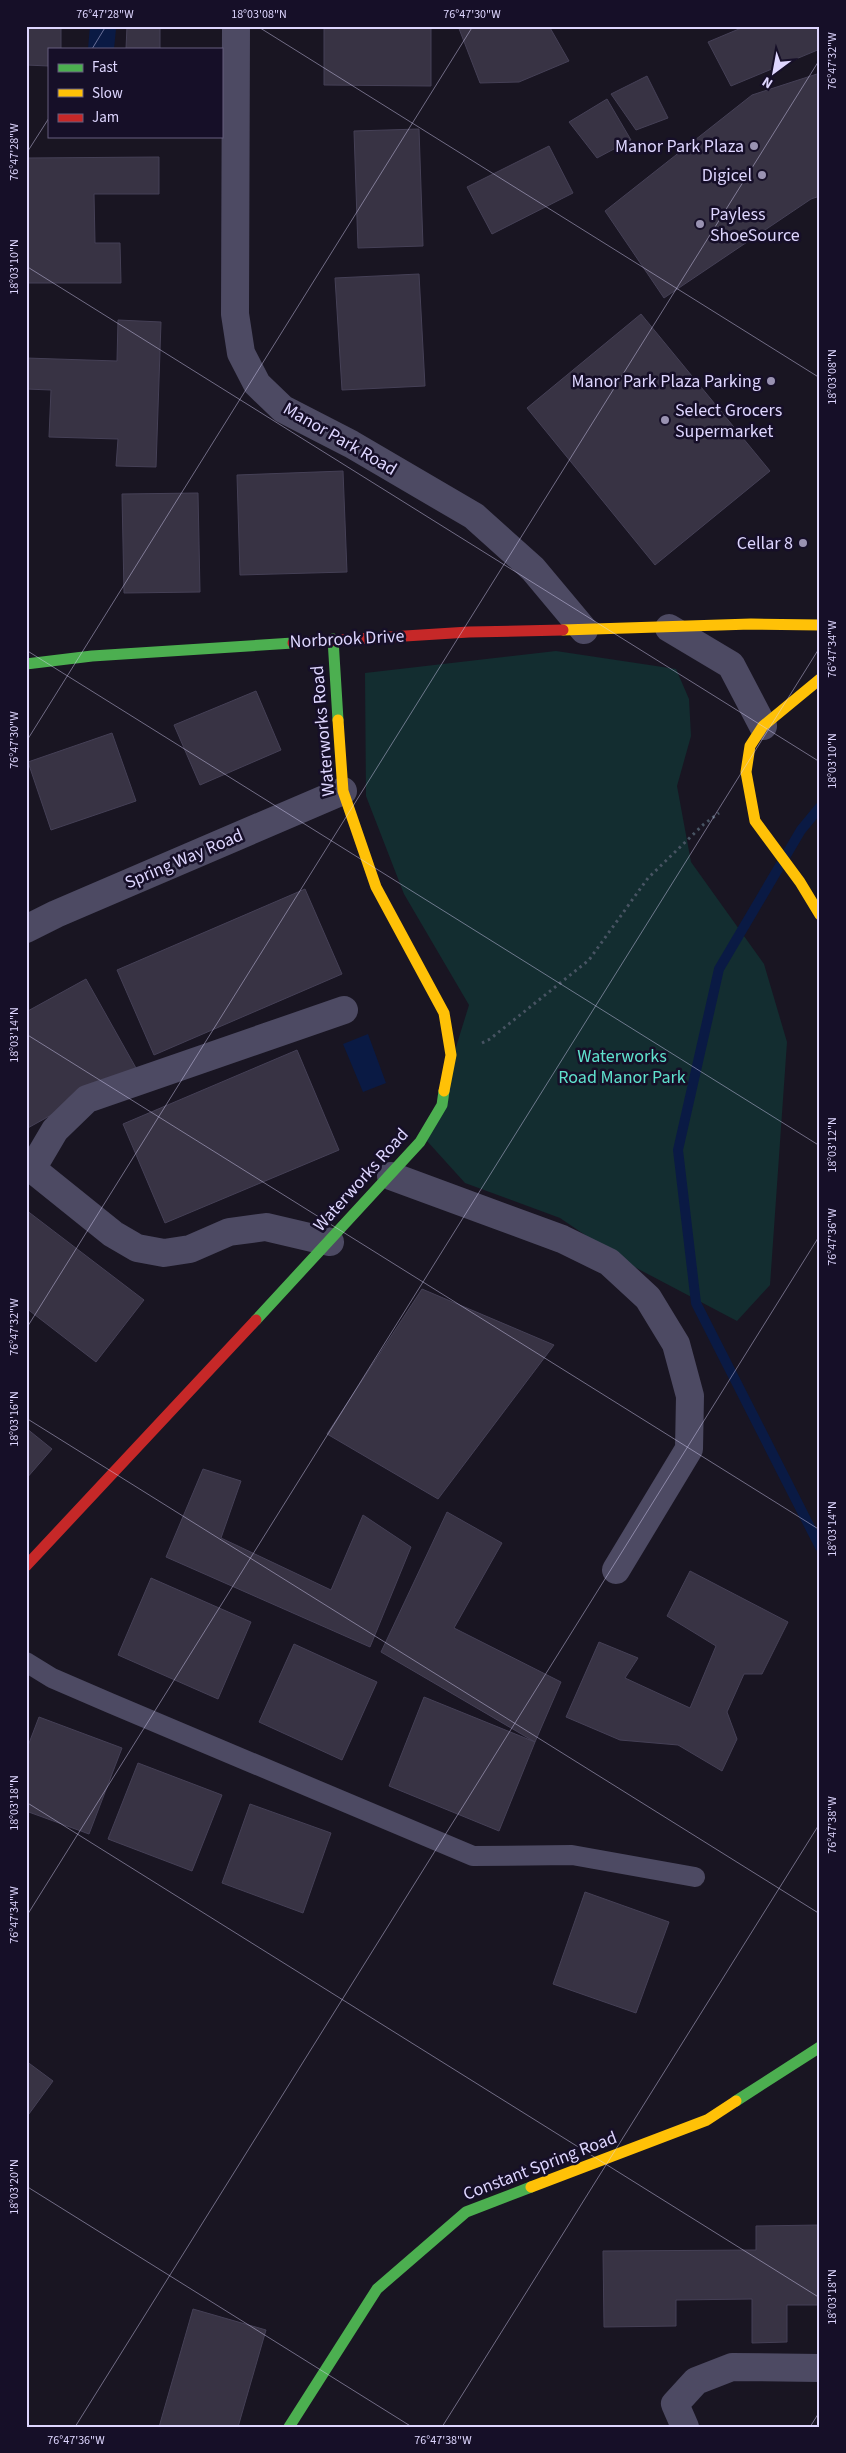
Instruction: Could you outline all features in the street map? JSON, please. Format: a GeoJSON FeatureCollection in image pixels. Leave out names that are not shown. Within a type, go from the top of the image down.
{"type":"FeatureCollection","features":[{"type":"Feature","properties":{"kind":"street","name":"Manor Park Road"},"geometry":{"type":"LineString","coordinates":[[236,26],[235,314],[241,354],[257,384],[283,408],[351,444],[474,516],[533,569],[584,630]]}},
{"type":"Feature","properties":{"kind":"street","name":"Norbrook Drive"},"geometry":{"type":"LineString","coordinates":[[26,664],[92,656],[333,639],[469,632],[669,628],[751,624],[820,625]]}},
{"type":"Feature","properties":{"kind":"street"},"geometry":{"type":"LineString","coordinates":[[669,628],[730,666],[754,705],[763,726]]}},
{"type":"Feature","properties":{"kind":"street","name":"Waterworks Road"},"geometry":{"type":"LineString","coordinates":[[26,1566],[391,1176],[420,1142],[442,1105],[451,1056],[444,1012],[376,887],[343,791],[333,639]]}},
{"type":"Feature","properties":{"kind":"street"},"geometry":{"type":"LineString","coordinates":[[818,910],[770,838],[755,820],[748,792],[746,772],[750,746],[763,726],[820,679]]}},
{"type":"Feature","properties":{"kind":"street","name":"Spring Way Road"},"geometry":{"type":"LineString","coordinates":[[26,929],[56,914],[343,791]]}},
{"type":"Feature","properties":{"kind":"street"},"geometry":{"type":"LineString","coordinates":[[330,1242],[266,1227],[229,1232],[190,1249],[164,1253],[137,1248],[113,1234],[29,1167],[55,1130],[87,1099],[344,1010]]}},
{"type":"Feature","properties":{"kind":"street"},"geometry":{"type":"LineString","coordinates":[[391,1176],[562,1238],[609,1262],[648,1298],[676,1344],[690,1396],[689,1449],[616,1570]]}},
{"type":"Feature","properties":{"kind":"street","name":"Constant Spring Road"},"geometry":{"type":"LineString","coordinates":[[289,2427],[377,2289],[466,2212],[706,2120],[820,2047]]}},
{"type":"Feature","properties":{"kind":"street"},"geometry":{"type":"LineString","coordinates":[[685,2427],[675,2404],[696,2381],[732,2366],[820,2368]]}},
{"type":"Feature","properties":{"kind":"lane"},"geometry":{"type":"LineString","coordinates":[[26,1662],[52,1678],[473,1856],[572,1855],[694,1877]]}},
{"type":"Feature","properties":{"kind":"path"},"geometry":{"type":"LineString","coordinates":[[451,1056],[490,1039],[589,960],[648,878],[704,824],[748,792]]}},
{"type":"Feature","properties":{"kind":"green space","name":"Waterworks Road Manor Park"},"geometry":{"type":"Polygon","coordinates":[[[556,651],[676,669],[689,699],[691,736],[677,786],[691,862],[764,964],[787,1042],[770,1285],[737,1321],[625,1262],[560,1218],[465,1183],[427,1141],[469,1005],[404,894],[366,796],[365,673],[556,651]]]}},
{"type":"Feature","properties":{"kind":"water"},"geometry":{"type":"Polygon","coordinates":[[[90,26],[116,29],[114,48],[88,48],[90,26]]]}},
{"type":"Feature","properties":{"kind":"water"},"geometry":{"type":"Polygon","coordinates":[[[368,1034],[386,1083],[363,1092],[343,1044],[368,1034]]]}},
{"type":"Feature","properties":{"kind":"building"},"geometry":{"type":"Polygon","coordinates":[[[26,26],[61,26],[61,48],[48,48],[48,66],[26,65],[26,26]]]}},
{"type":"Feature","properties":{"kind":"building"},"geometry":{"type":"Polygon","coordinates":[[[127,26],[160,26],[160,48],[126,48],[127,26]]]}},
{"type":"Feature","properties":{"kind":"building"},"geometry":{"type":"Polygon","coordinates":[[[324,26],[431,26],[431,86],[324,85],[324,26]]]}},
{"type":"Feature","properties":{"kind":"building"},"geometry":{"type":"Polygon","coordinates":[[[458,26],[549,26],[569,61],[519,82],[480,83],[458,26]]]}},
{"type":"Feature","properties":{"kind":"building"},"geometry":{"type":"Polygon","coordinates":[[[746,26],[820,26],[820,49],[731,86],[708,42],[746,26]]]}},
{"type":"Feature","properties":{"kind":"building","name":"Manor Park Plaza"},"geometry":{"type":"Polygon","coordinates":[[[820,73],[820,196],[811,199],[664,298],[605,211],[752,95],[820,73]]]}},
{"type":"Feature","properties":{"kind":"building"},"geometry":{"type":"Polygon","coordinates":[[[647,76],[668,118],[636,130],[611,94],[647,76]]]}},
{"type":"Feature","properties":{"kind":"building"},"geometry":{"type":"Polygon","coordinates":[[[607,99],[631,140],[597,158],[569,122],[607,99]]]}},
{"type":"Feature","properties":{"kind":"building"},"geometry":{"type":"Polygon","coordinates":[[[419,129],[423,246],[358,248],[354,131],[419,129]]]}},
{"type":"Feature","properties":{"kind":"building"},"geometry":{"type":"Polygon","coordinates":[[[549,146],[573,193],[492,234],[467,187],[549,146]]]}},
{"type":"Feature","properties":{"kind":"building"},"geometry":{"type":"Polygon","coordinates":[[[159,157],[159,194],[94,194],[95,243],[120,243],[121,283],[28,283],[27,158],[159,157]]]}},
{"type":"Feature","properties":{"kind":"building"},"geometry":{"type":"Polygon","coordinates":[[[419,274],[425,386],[342,390],[335,278],[419,274]]]}},
{"type":"Feature","properties":{"kind":"building"},"geometry":{"type":"Polygon","coordinates":[[[641,314],[770,471],[655,565],[527,408],[641,314]]]}},
{"type":"Feature","properties":{"kind":"building"},"geometry":{"type":"Polygon","coordinates":[[[118,320],[161,322],[156,467],[116,466],[118,439],[49,437],[51,390],[26,389],[26,358],[117,361],[118,320]]]}},
{"type":"Feature","properties":{"kind":"building"},"geometry":{"type":"Polygon","coordinates":[[[343,471],[347,572],[240,575],[237,475],[343,471]]]}},
{"type":"Feature","properties":{"kind":"building"},"geometry":{"type":"Polygon","coordinates":[[[198,493],[200,592],[124,593],[122,494],[198,493]]]}},
{"type":"Feature","properties":{"kind":"building"},"geometry":{"type":"Polygon","coordinates":[[[256,691],[281,750],[200,785],[174,725],[256,691]]]}},
{"type":"Feature","properties":{"kind":"building"},"geometry":{"type":"Polygon","coordinates":[[[112,733],[136,801],[51,830],[28,762],[112,733]]]}},
{"type":"Feature","properties":{"kind":"building"},"geometry":{"type":"Polygon","coordinates":[[[305,889],[342,974],[154,1055],[117,970],[305,889]]]}},
{"type":"Feature","properties":{"kind":"building"},"geometry":{"type":"Polygon","coordinates":[[[86,979],[136,1068],[26,1129],[26,1012],[86,979]]]}},
{"type":"Feature","properties":{"kind":"building"},"geometry":{"type":"Polygon","coordinates":[[[297,1050],[339,1150],[165,1223],[123,1124],[297,1050]]]}},
{"type":"Feature","properties":{"kind":"building"},"geometry":{"type":"Polygon","coordinates":[[[26,1210],[144,1300],[96,1362],[26,1308],[26,1210]]]}},
{"type":"Feature","properties":{"kind":"building"},"geometry":{"type":"Polygon","coordinates":[[[422,1289],[554,1345],[438,1499],[327,1434],[422,1289]]]}},
{"type":"Feature","properties":{"kind":"building"},"geometry":{"type":"Polygon","coordinates":[[[26,1428],[52,1449],[26,1479],[26,1428]]]}},
{"type":"Feature","properties":{"kind":"building"},"geometry":{"type":"Polygon","coordinates":[[[203,1469],[241,1481],[221,1538],[331,1590],[363,1515],[411,1547],[370,1647],[166,1557],[203,1469]]]}},
{"type":"Feature","properties":{"kind":"building"},"geometry":{"type":"Polygon","coordinates":[[[447,1512],[502,1543],[454,1628],[561,1682],[535,1742],[381,1652],[447,1512]]]}},
{"type":"Feature","properties":{"kind":"building"},"geometry":{"type":"Polygon","coordinates":[[[690,1571],[788,1622],[762,1674],[744,1674],[727,1712],[737,1739],[722,1771],[678,1745],[620,1740],[566,1717],[599,1642],[638,1658],[625,1678],[690,1708],[716,1646],[667,1616],[690,1571]]]}},
{"type":"Feature","properties":{"kind":"building"},"geometry":{"type":"Polygon","coordinates":[[[151,1578],[251,1622],[218,1699],[118,1655],[151,1578]]]}},
{"type":"Feature","properties":{"kind":"building"},"geometry":{"type":"Polygon","coordinates":[[[294,1644],[377,1682],[342,1760],[259,1722],[294,1644]]]}},
{"type":"Feature","properties":{"kind":"building"},"geometry":{"type":"Polygon","coordinates":[[[424,1697],[535,1742],[499,1831],[389,1786],[424,1697]]]}},
{"type":"Feature","properties":{"kind":"building"},"geometry":{"type":"Polygon","coordinates":[[[39,1717],[122,1748],[89,1834],[26,1811],[26,1751],[39,1717]]]}},
{"type":"Feature","properties":{"kind":"building"},"geometry":{"type":"Polygon","coordinates":[[[138,1763],[222,1795],[192,1871],[108,1839],[138,1763]]]}},
{"type":"Feature","properties":{"kind":"building"},"geometry":{"type":"Polygon","coordinates":[[[250,1804],[331,1833],[303,1913],[222,1883],[250,1804]]]}},
{"type":"Feature","properties":{"kind":"building"},"geometry":{"type":"Polygon","coordinates":[[[585,1892],[669,1922],[636,2013],[553,1984],[585,1892]]]}},
{"type":"Feature","properties":{"kind":"building"},"geometry":{"type":"Polygon","coordinates":[[[26,2061],[53,2081],[26,2118],[26,2061]]]}},
{"type":"Feature","properties":{"kind":"building"},"geometry":{"type":"Polygon","coordinates":[[[820,2225],[820,2305],[787,2305],[787,2342],[752,2343],[752,2299],[676,2300],[676,2326],[604,2327],[603,2251],[756,2250],[756,2226],[820,2225]]]}},
{"type":"Feature","properties":{"kind":"building"},"geometry":{"type":"Polygon","coordinates":[[[193,2309],[266,2330],[238,2427],[159,2427],[193,2309]]]}},
{"type":"Feature","properties":{"kind":"waterway"},"geometry":{"type":"LineString","coordinates":[[820,807],[801,830],[719,969],[678,1150],[696,1303],[820,1547]]}},
{"type":"Feature","properties":{"kind":"traffic: fast"},"geometry":{"type":"LineString","coordinates":[[333,639],[338,720]]}},
{"type":"Feature","properties":{"kind":"traffic: fast"},"geometry":{"type":"LineString","coordinates":[[26,664],[92,656],[293,643]]}},
{"type":"Feature","properties":{"kind":"traffic: fast"},"geometry":{"type":"LineString","coordinates":[[256,1320],[420,1142],[442,1105],[444,1091]]}},
{"type":"Feature","properties":{"kind":"traffic: fast"},"geometry":{"type":"LineString","coordinates":[[736,2101],[820,2047]]}},
{"type":"Feature","properties":{"kind":"traffic: fast"},"geometry":{"type":"LineString","coordinates":[[289,2427],[377,2289],[466,2212],[531,2187]]}},
{"type":"Feature","properties":{"kind":"traffic: slow"},"geometry":{"type":"LineString","coordinates":[[563,630],[751,624],[820,625]]}},
{"type":"Feature","properties":{"kind":"traffic: slow"},"geometry":{"type":"LineString","coordinates":[[820,679],[763,726],[750,746],[746,772],[755,821],[800,882],[820,915]]}},
{"type":"Feature","properties":{"kind":"traffic: slow"},"geometry":{"type":"LineString","coordinates":[[338,720],[343,791],[376,887],[444,1013],[451,1055],[444,1091]]}},
{"type":"Feature","properties":{"kind":"traffic: slow"},"geometry":{"type":"LineString","coordinates":[[531,2187],[707,2120],[736,2101]]}},
{"type":"Feature","properties":{"kind":"traffic: jam"},"geometry":{"type":"LineString","coordinates":[[293,643],[469,632],[563,630]]}},
{"type":"Feature","properties":{"kind":"traffic: jam"},"geometry":{"type":"LineString","coordinates":[[26,1566],[256,1320]]}},
{"type":"Feature","properties":{"kind":"place","name":"Manor Park Plaza"},"geometry":{"type":"Point","coordinates":[754,146]}},
{"type":"Feature","properties":{"kind":"place","name":"Digicel"},"geometry":{"type":"Point","coordinates":[762,175]}},
{"type":"Feature","properties":{"kind":"place","name":"Payless ShoeSource"},"geometry":{"type":"Point","coordinates":[700,224]}},
{"type":"Feature","properties":{"kind":"place","name":"Manor Park Plaza Parking"},"geometry":{"type":"Point","coordinates":[771,381]}},
{"type":"Feature","properties":{"kind":"place","name":"Select Grocers Supermarket"},"geometry":{"type":"Point","coordinates":[665,420]}},
{"type":"Feature","properties":{"kind":"place","name":"Cellar 8"},"geometry":{"type":"Point","coordinates":[803,543]}}]}
